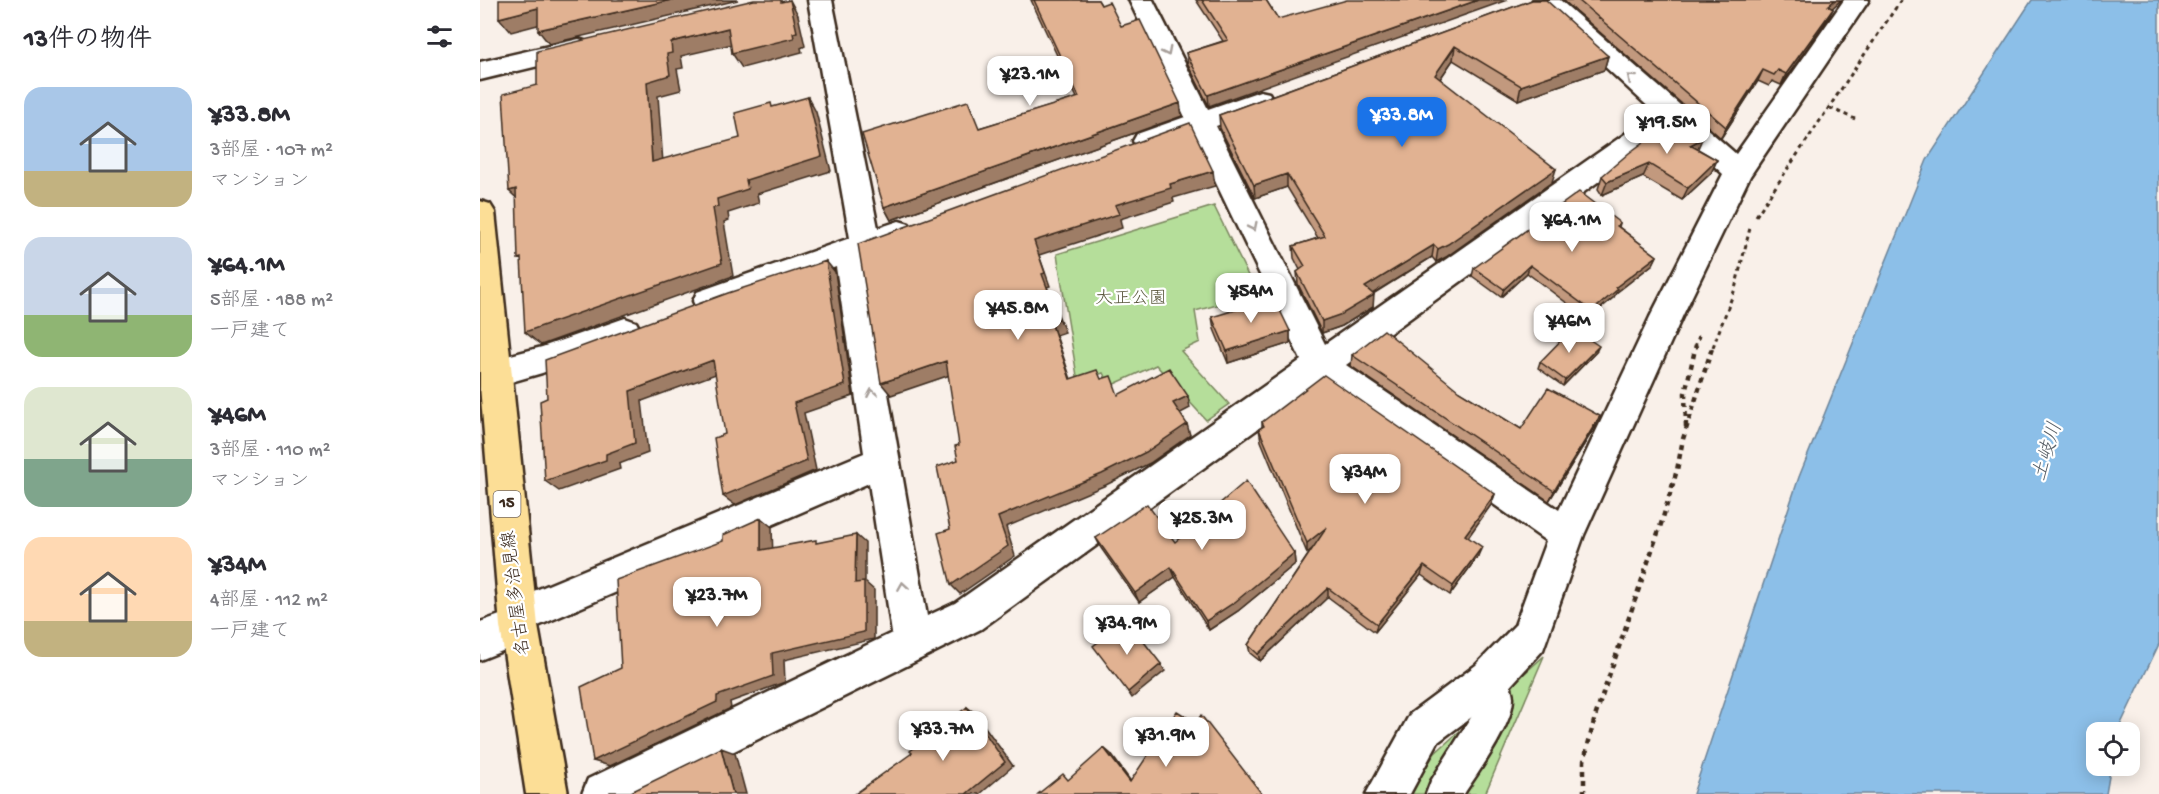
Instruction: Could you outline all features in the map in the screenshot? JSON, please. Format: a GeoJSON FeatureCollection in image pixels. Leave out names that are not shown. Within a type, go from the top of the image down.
{"type":"FeatureCollection","features":[{"type":"Feature","properties":{"kind":"main road","name":"名古屋多治見線"},"geometry":{"type":"LineString","coordinates":[[480,212],[488,375],[518,621],[548,794]]}},
{"type":"Feature","properties":{"kind":"street"},"geometry":{"type":"LineString","coordinates":[[820,0],[857,247],[884,461],[913,644]]}},
{"type":"Feature","properties":{"kind":"street"},"geometry":{"type":"LineString","coordinates":[[1141,0],[1319,364],[1566,535]]}},
{"type":"Feature","properties":{"kind":"street"},"geometry":{"type":"LineString","coordinates":[[1545,0],[1671,115],[1738,172]]}},
{"type":"Feature","properties":{"kind":"street"},"geometry":{"type":"LineString","coordinates":[[1387,794],[1424,728],[1490,680],[1530,637],[1566,535],[1666,317],[1738,172],[1857,0]]}},
{"type":"Feature","properties":{"kind":"street"},"geometry":{"type":"LineString","coordinates":[[480,71],[601,43]]}},
{"type":"Feature","properties":{"kind":"street"},"geometry":{"type":"LineString","coordinates":[[1123,150],[1280,93]]}},
{"type":"Feature","properties":{"kind":"street"},"geometry":{"type":"LineString","coordinates":[[603,794],[968,616],[1671,115]]}},
{"type":"Feature","properties":{"kind":"street"},"geometry":{"type":"LineString","coordinates":[[684,309],[922,223]]}},
{"type":"Feature","properties":{"kind":"street"},"geometry":{"type":"LineString","coordinates":[[488,375],[543,360],[652,321]]}},
{"type":"Feature","properties":{"kind":"street"},"geometry":{"type":"LineString","coordinates":[[480,640],[518,621],[884,461]]}},
{"type":"Feature","properties":{"kind":"street"},"geometry":{"type":"LineString","coordinates":[[1444,794],[1486,729],[1497,699],[1490,680]]}},
{"type":"Feature","properties":{"kind":"path"},"geometry":{"type":"LineString","coordinates":[[1584,794],[1584,761],[1595,717],[1662,521],[1677,470],[1683,439],[1716,337],[1735,289],[1750,225],[1901,0]]}},
{"type":"Feature","properties":{"kind":"path"},"geometry":{"type":"LineString","coordinates":[[1826,101],[1855,118]]}},
{"type":"Feature","properties":{"kind":"green space","name":"大正公園"},"geometry":{"type":"Polygon","coordinates":[[[1214,206],[1257,294],[1195,311],[1200,342],[1181,351],[1229,404],[1206,420],[1156,365],[1110,386],[1103,373],[1078,382],[1057,254],[1214,206]]]}},
{"type":"Feature","properties":{"kind":"green space"},"geometry":{"type":"Polygon","coordinates":[[[1544,656],[1485,794],[1409,794],[1435,753],[1544,656]]]}},
{"type":"Feature","properties":{"kind":"water","name":"土岐川"},"geometry":{"type":"Polygon","coordinates":[[[2032,0],[2159,0],[2159,644],[2122,722],[2086,722],[2086,776],[2109,776],[2106,794],[1693,794],[1799,477],[1927,160],[2032,0]]]}},
{"type":"Feature","properties":{"kind":"building"},"geometry":{"type":"Polygon","coordinates":[[[499,0],[671,0],[538,30],[538,8],[499,18],[499,0]]]}},
{"type":"Feature","properties":{"kind":"building"},"geometry":{"type":"Polygon","coordinates":[[[754,0],[781,0],[781,2],[790,0],[797,32],[793,33],[794,38],[732,53],[728,28],[671,42],[672,53],[667,54],[670,75],[647,82],[652,162],[740,138],[735,113],[771,103],[772,107],[808,97],[822,156],[746,180],[748,189],[717,199],[718,207],[713,208],[722,263],[525,332],[521,258],[518,259],[516,189],[509,191],[503,94],[537,85],[537,51],[754,0]]]}},
{"type":"Feature","properties":{"kind":"building"},"geometry":{"type":"Polygon","coordinates":[[[1034,0],[1098,0],[1101,5],[1109,2],[1121,26],[1140,20],[1180,103],[884,207],[862,134],[968,101],[979,128],[1079,97],[1034,0]]]}},
{"type":"Feature","properties":{"kind":"building"},"geometry":{"type":"Polygon","coordinates":[[[1202,0],[1266,0],[1278,19],[1347,0],[1478,0],[1208,95],[1186,53],[1228,40],[1202,0]]]}},
{"type":"Feature","properties":{"kind":"building"},"geometry":{"type":"Polygon","coordinates":[[[1532,0],[1546,0],[1608,56],[1521,86],[1455,46],[1435,75],[1556,169],[1448,244],[1438,249],[1434,245],[1365,287],[1374,295],[1342,314],[1322,321],[1297,272],[1305,266],[1293,246],[1325,236],[1287,174],[1254,185],[1219,115],[1532,0]]]}},
{"type":"Feature","properties":{"kind":"building"},"geometry":{"type":"Polygon","coordinates":[[[1578,0],[1835,0],[1828,6],[1833,9],[1786,74],[1778,70],[1774,75],[1763,70],[1726,127],[1578,0]]]}},
{"type":"Feature","properties":{"kind":"building"},"geometry":{"type":"Polygon","coordinates":[[[1678,117],[1702,139],[1690,145],[1717,160],[1688,188],[1649,164],[1607,182],[1602,176],[1678,117]]]}},
{"type":"Feature","properties":{"kind":"building"},"geometry":{"type":"Polygon","coordinates":[[[1190,123],[1213,171],[1170,184],[1171,188],[1115,205],[1119,214],[1034,241],[1045,273],[1042,274],[1059,319],[1051,322],[1070,379],[1097,370],[1101,379],[1111,376],[1118,395],[1169,368],[1188,396],[1173,403],[1187,424],[1146,452],[1102,474],[998,517],[1008,546],[951,585],[938,533],[950,529],[937,467],[958,460],[955,446],[959,445],[946,361],[881,383],[858,244],[1190,123]]]}},
{"type":"Feature","properties":{"kind":"building"},"geometry":{"type":"Polygon","coordinates":[[[1579,192],[1620,223],[1617,226],[1657,256],[1616,287],[1618,289],[1592,311],[1530,265],[1504,289],[1474,268],[1579,192]]]}},
{"type":"Feature","properties":{"kind":"building"},"geometry":{"type":"Polygon","coordinates":[[[826,261],[845,385],[794,403],[807,461],[723,496],[714,438],[725,434],[713,360],[630,391],[635,443],[606,454],[606,460],[545,481],[540,401],[547,398],[545,360],[728,293],[826,261]]]}},
{"type":"Feature","properties":{"kind":"building"},"geometry":{"type":"Polygon","coordinates":[[[1274,298],[1290,331],[1227,351],[1212,317],[1274,298]]]}},
{"type":"Feature","properties":{"kind":"building"},"geometry":{"type":"Polygon","coordinates":[[[1573,328],[1599,346],[1565,380],[1540,362],[1573,328]]]}},
{"type":"Feature","properties":{"kind":"building"},"geometry":{"type":"Polygon","coordinates":[[[1384,330],[1459,391],[1521,429],[1548,388],[1600,416],[1554,491],[1352,355],[1384,330]]]}},
{"type":"Feature","properties":{"kind":"building"},"geometry":{"type":"Polygon","coordinates":[[[1324,375],[1495,494],[1465,535],[1482,547],[1453,586],[1424,566],[1377,624],[1328,588],[1258,654],[1248,645],[1327,527],[1307,543],[1259,429],[1264,426],[1262,422],[1324,375]]]}},
{"type":"Feature","properties":{"kind":"building"},"geometry":{"type":"Polygon","coordinates":[[[1246,481],[1294,553],[1235,602],[1206,621],[1171,567],[1135,593],[1096,538],[1147,504],[1175,542],[1246,481]]]}},
{"type":"Feature","properties":{"kind":"building"},"geometry":{"type":"Polygon","coordinates":[[[761,518],[761,550],[856,535],[855,583],[864,582],[864,632],[772,653],[773,676],[717,696],[717,702],[593,761],[581,687],[621,668],[616,580],[723,541],[723,535],[761,518]]]}},
{"type":"Feature","properties":{"kind":"building"},"geometry":{"type":"Polygon","coordinates":[[[1127,620],[1161,664],[1128,692],[1093,646],[1127,620]]]}},
{"type":"Feature","properties":{"kind":"building"},"geometry":{"type":"Polygon","coordinates":[[[967,707],[1005,762],[966,794],[855,794],[912,753],[910,751],[967,707]]]}},
{"type":"Feature","properties":{"kind":"building"},"geometry":{"type":"Polygon","coordinates":[[[1177,711],[1196,723],[1201,715],[1262,794],[1038,794],[1063,774],[1068,780],[1104,748],[1130,782],[1177,711]]]}},
{"type":"Feature","properties":{"kind":"building"},"geometry":{"type":"Polygon","coordinates":[[[721,748],[733,794],[610,794],[610,792],[631,792],[721,748]]]}}]}
